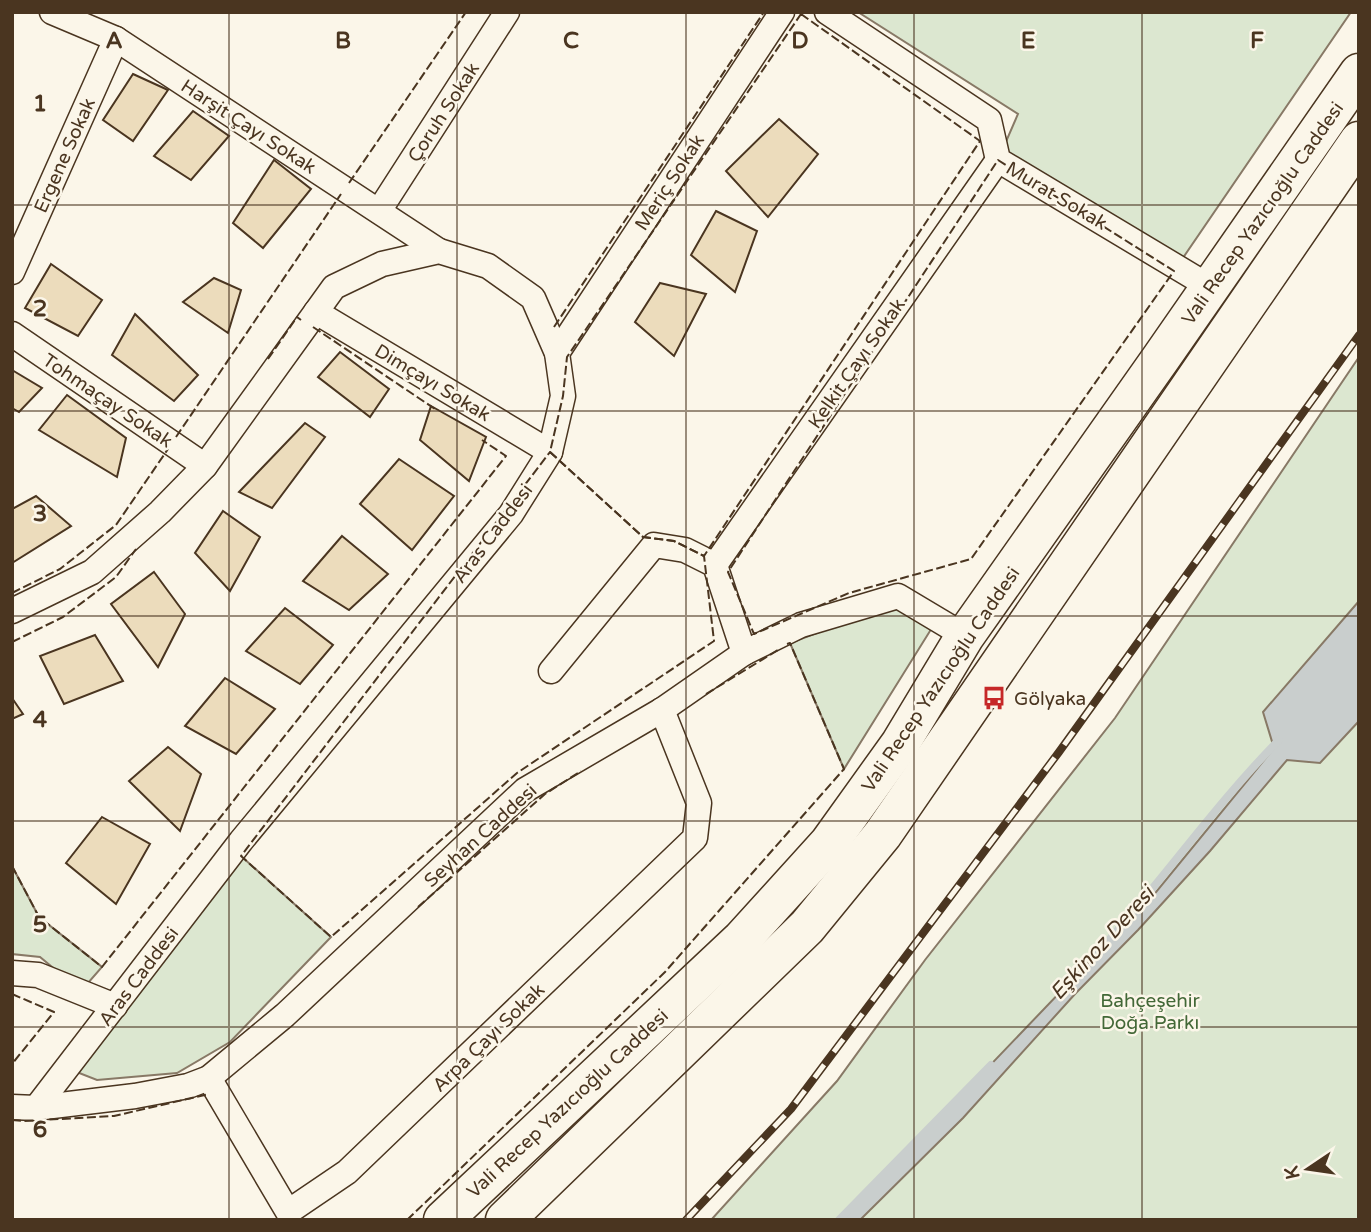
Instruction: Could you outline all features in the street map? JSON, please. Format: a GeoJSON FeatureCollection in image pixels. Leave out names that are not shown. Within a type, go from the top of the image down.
{"type":"FeatureCollection","features":[{"type":"Feature","properties":{"kind":"main road","name":"Vali Recep Yazıcıoğlu Caddesi"},"geometry":{"type":"LineString","coordinates":[[443,1220],[742,939],[829,843],[900,744],[965,636],[1359,73]]}},
{"type":"Feature","properties":{"kind":"main road","name":"Vali Recep Yazıcıoğlu Caddesi"},"geometry":{"type":"LineString","coordinates":[[505,1220],[807,928],[883,834],[1359,141]]}},
{"type":"Feature","properties":{"kind":"street","name":"Harşit Çayı Sokak"},"geometry":{"type":"LineString","coordinates":[[52,12],[95,20],[116,39],[439,251]]}},
{"type":"Feature","properties":{"kind":"street","name":"Çoruh Sokak"},"geometry":{"type":"LineString","coordinates":[[379,211],[507,12]]}},
{"type":"Feature","properties":{"kind":"street","name":"Meriç Sokak"},"geometry":{"type":"LineString","coordinates":[[557,352],[782,12]]}},
{"type":"Feature","properties":{"kind":"street","name":"Murat Sokak"},"geometry":{"type":"LineString","coordinates":[[827,12],[989,120],[998,160],[1210,287]]}},
{"type":"Feature","properties":{"kind":"street","name":"Ergene Sokak"},"geometry":{"type":"LineString","coordinates":[[12,272],[116,39]]}},
{"type":"Feature","properties":{"kind":"street","name":"Kelkit Çayı Sokak"},"geometry":{"type":"LineString","coordinates":[[715,565],[998,160]]}},
{"type":"Feature","properties":{"kind":"street","name":"Aras Caddesi"},"geometry":{"type":"LineString","coordinates":[[12,611],[92,572],[160,512],[205,466],[334,287],[382,264],[439,251],[488,266],[533,298],[557,352],[563,397],[550,453],[511,514],[240,841],[115,1006],[24,1107]]}},
{"type":"Feature","properties":{"kind":"street","name":"Dimçayı Sokak"},"geometry":{"type":"LineString","coordinates":[[316,312],[550,453]]}},
{"type":"Feature","properties":{"kind":"street","name":"Tohmaçay Sokak"},"geometry":{"type":"LineString","coordinates":[[12,334],[205,466]]}},
{"type":"Feature","properties":{"kind":"street"},"geometry":{"type":"LineString","coordinates":[[551,671],[654,545],[685,550],[715,565],[744,653]]}},
{"type":"Feature","properties":{"kind":"street","name":"Seyhan Caddesi"},"geometry":{"type":"LineString","coordinates":[[24,1107],[135,1096],[188,1086],[209,1078],[285,1015],[525,790],[662,710],[744,653],[801,625],[898,596],[965,636]]}},
{"type":"Feature","properties":{"kind":"street","name":"Arpa Çayı Sokak"},"geometry":{"type":"LineString","coordinates":[[209,1078],[288,1212],[347,1172],[695,838],[699,803],[662,710]]}},
{"type":"Feature","properties":{"kind":"street"},"geometry":{"type":"LineString","coordinates":[[12,972],[38,975],[115,1006]]}},
{"type":"Feature","properties":{"kind":"green space"},"geometry":{"type":"Polygon","coordinates":[[[858,12],[1351,12],[1174,271],[998,160],[1018,114],[858,12]]]}},
{"type":"Feature","properties":{"kind":"green space","name":"Bahçeşehir Doğa Parkı"},"geometry":{"type":"Polygon","coordinates":[[[1359,357],[1359,1220],[711,1220],[837,1081],[925,960],[1115,718],[1359,357]]]}},
{"type":"Feature","properties":{"kind":"green space"},"geometry":{"type":"Polygon","coordinates":[[[897,603],[935,623],[844,769],[790,643],[897,603]]]}},
{"type":"Feature","properties":{"kind":"green space"},"geometry":{"type":"Polygon","coordinates":[[[241,856],[331,937],[230,1042],[177,1073],[97,1080],[69,1069],[241,856]]]}},
{"type":"Feature","properties":{"kind":"green space"},"geometry":{"type":"Polygon","coordinates":[[[12,866],[39,917],[102,967],[81,991],[40,957],[12,954],[12,866]]]}},
{"type":"Feature","properties":{"kind":"shaded area"},"geometry":{"type":"Polygon","coordinates":[[[1359,601],[1359,721],[1320,763],[1287,760],[1210,851],[963,1118],[860,1220],[842,1220],[1156,892],[1274,748],[1263,712],[1359,601]]]}},
{"type":"Feature","properties":{"kind":"building"},"geometry":{"type":"Polygon","coordinates":[[[133,74],[168,90],[133,141],[103,120],[133,74]]]}},
{"type":"Feature","properties":{"kind":"building"},"geometry":{"type":"Polygon","coordinates":[[[193,111],[229,136],[191,180],[154,156],[193,111]]]}},
{"type":"Feature","properties":{"kind":"building"},"geometry":{"type":"Polygon","coordinates":[[[779,119],[818,154],[768,217],[726,171],[779,119]]]}},
{"type":"Feature","properties":{"kind":"building"},"geometry":{"type":"Polygon","coordinates":[[[274,160],[311,189],[263,248],[233,223],[274,160]]]}},
{"type":"Feature","properties":{"kind":"building"},"geometry":{"type":"Polygon","coordinates":[[[716,211],[757,231],[735,292],[691,255],[716,211]]]}},
{"type":"Feature","properties":{"kind":"building"},"geometry":{"type":"Polygon","coordinates":[[[51,264],[102,300],[78,336],[25,308],[51,264]]]}},
{"type":"Feature","properties":{"kind":"building"},"geometry":{"type":"Polygon","coordinates":[[[214,278],[241,290],[228,333],[183,302],[214,278]]]}},
{"type":"Feature","properties":{"kind":"building"},"geometry":{"type":"Polygon","coordinates":[[[660,283],[706,294],[674,356],[635,322],[660,283]]]}},
{"type":"Feature","properties":{"kind":"building"},"geometry":{"type":"Polygon","coordinates":[[[135,314],[198,375],[174,401],[112,355],[135,314]]]}},
{"type":"Feature","properties":{"kind":"building"},"geometry":{"type":"Polygon","coordinates":[[[340,352],[389,389],[370,417],[318,377],[340,352]]]}},
{"type":"Feature","properties":{"kind":"building"},"geometry":{"type":"Polygon","coordinates":[[[12,370],[42,388],[19,412],[12,408],[12,370]]]}},
{"type":"Feature","properties":{"kind":"building"},"geometry":{"type":"Polygon","coordinates":[[[67,395],[126,438],[117,477],[39,430],[67,395]]]}},
{"type":"Feature","properties":{"kind":"building"},"geometry":{"type":"Polygon","coordinates":[[[431,406],[486,437],[469,481],[420,440],[431,406]]]}},
{"type":"Feature","properties":{"kind":"building"},"geometry":{"type":"Polygon","coordinates":[[[305,423],[325,437],[272,508],[239,492],[305,423]]]}},
{"type":"Feature","properties":{"kind":"building"},"geometry":{"type":"Polygon","coordinates":[[[399,459],[454,496],[412,550],[360,504],[399,459]]]}},
{"type":"Feature","properties":{"kind":"building"},"geometry":{"type":"Polygon","coordinates":[[[36,496],[71,526],[12,563],[12,509],[36,496]]]}},
{"type":"Feature","properties":{"kind":"building"},"geometry":{"type":"Polygon","coordinates":[[[223,511],[260,537],[230,591],[195,553],[223,511]]]}},
{"type":"Feature","properties":{"kind":"building"},"geometry":{"type":"Polygon","coordinates":[[[342,536],[388,574],[349,610],[303,581],[342,536]]]}},
{"type":"Feature","properties":{"kind":"building"},"geometry":{"type":"Polygon","coordinates":[[[154,572],[185,614],[158,667],[111,604],[154,572]]]}},
{"type":"Feature","properties":{"kind":"building"},"geometry":{"type":"Polygon","coordinates":[[[285,608],[333,645],[300,684],[246,651],[285,608]]]}},
{"type":"Feature","properties":{"kind":"building"},"geometry":{"type":"Polygon","coordinates":[[[95,635],[123,681],[64,704],[40,656],[95,635]]]}},
{"type":"Feature","properties":{"kind":"building"},"geometry":{"type":"Polygon","coordinates":[[[225,678],[275,709],[236,754],[185,726],[225,678]]]}},
{"type":"Feature","properties":{"kind":"building"},"geometry":{"type":"Polygon","coordinates":[[[12,698],[23,714],[12,719],[12,698]]]}},
{"type":"Feature","properties":{"kind":"building"},"geometry":{"type":"Polygon","coordinates":[[[168,747],[201,774],[180,831],[129,781],[168,747]]]}},
{"type":"Feature","properties":{"kind":"building"},"geometry":{"type":"Polygon","coordinates":[[[102,817],[150,844],[116,904],[66,863],[102,817]]]}},
{"type":"Feature","properties":{"kind":"waterway","name":"Eşkinoz Deresi"},"geometry":{"type":"LineString","coordinates":[[1092,959],[1254,766],[1279,740]]}},
{"type":"Feature","properties":{"kind":"waterway","name":"Eşkinoz Deresi"},"geometry":{"type":"LineString","coordinates":[[839,1220],[991,1065]]}},
{"type":"Feature","properties":{"kind":"railway"},"geometry":{"type":"LineString","coordinates":[[686,1220],[791,1109],[1059,752],[1359,335]]}},
{"type":"Feature","properties":{"kind":"fence"},"geometry":{"type":"LineString","coordinates":[[349,183],[466,12]]}},
{"type":"Feature","properties":{"kind":"fence"},"geometry":{"type":"LineString","coordinates":[[554,327],[764,12]]}},
{"type":"Feature","properties":{"kind":"fence"},"geometry":{"type":"LineString","coordinates":[[801,14],[980,141],[704,556],[674,541],[643,537],[550,452],[563,396],[567,357],[801,14]]}},
{"type":"Feature","properties":{"kind":"fence"},"geometry":{"type":"LineString","coordinates":[[998,160],[1174,271],[971,559],[849,593],[754,634],[728,572],[998,160]]}},
{"type":"Feature","properties":{"kind":"fence"},"geometry":{"type":"LineString","coordinates":[[176,437],[341,194]]}},
{"type":"Feature","properties":{"kind":"fence"},"geometry":{"type":"LineString","coordinates":[[268,359],[297,317],[301,320]]}},
{"type":"Feature","properties":{"kind":"fence"},"geometry":{"type":"LineString","coordinates":[[313,327],[435,409]]}},
{"type":"Feature","properties":{"kind":"fence"},"geometry":{"type":"LineString","coordinates":[[12,866],[39,917],[102,967],[506,456],[482,440]]}},
{"type":"Feature","properties":{"kind":"fence"},"geometry":{"type":"LineString","coordinates":[[12,593],[60,569],[116,525],[168,449]]}},
{"type":"Feature","properties":{"kind":"fence"},"geometry":{"type":"LineString","coordinates":[[550,452],[643,537],[674,541],[704,556],[714,641],[517,773],[331,937],[241,856],[550,452]]}},
{"type":"Feature","properties":{"kind":"fence"},"geometry":{"type":"LineString","coordinates":[[12,642],[63,617],[116,577],[136,549]]}},
{"type":"Feature","properties":{"kind":"fence"},"geometry":{"type":"LineString","coordinates":[[407,1220],[665,972],[844,769],[790,643],[787,644]]}},
{"type":"Feature","properties":{"kind":"fence"},"geometry":{"type":"LineString","coordinates":[[706,694],[778,650]]}},
{"type":"Feature","properties":{"kind":"fence"},"geometry":{"type":"LineString","coordinates":[[418,907],[545,794],[581,771]]}},
{"type":"Feature","properties":{"kind":"fence"},"geometry":{"type":"LineString","coordinates":[[12,994],[54,1012],[12,1064]]}},
{"type":"Feature","properties":{"kind":"fence"},"geometry":{"type":"LineString","coordinates":[[12,1120],[114,1116],[209,1094]]}},
{"type":"Feature","properties":{"kind":"place","name":"Gölyaka"},"geometry":{"type":"Point","coordinates":[994,698]}}]}
